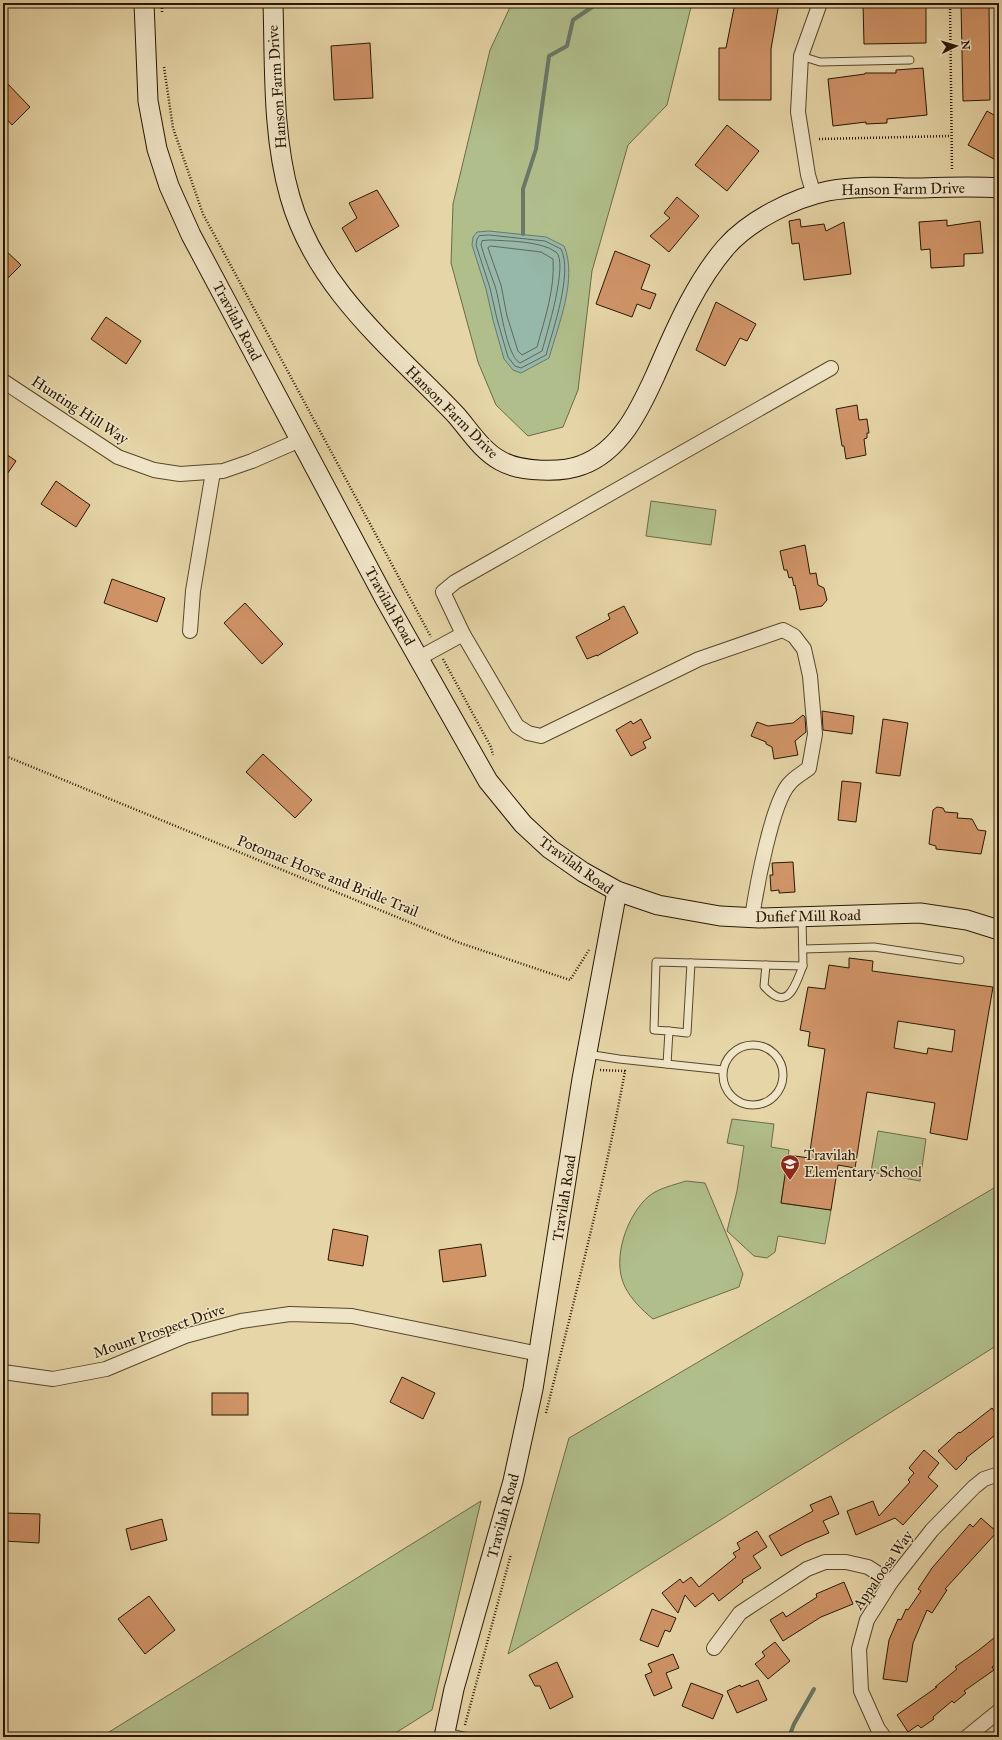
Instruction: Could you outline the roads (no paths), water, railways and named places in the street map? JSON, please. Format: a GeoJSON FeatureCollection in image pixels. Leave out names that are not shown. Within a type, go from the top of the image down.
{"type":"FeatureCollection","features":[{"type":"Feature","properties":{"kind":"main road","name":"Travilah Road"},"geometry":{"type":"LineString","coordinates":[[144,3],[148,100],[157,149],[169,186],[191,236],[300,440],[488,781],[523,824],[550,849],[582,872],[617,891],[587,1054],[533,1389],[513,1482],[454,1689],[444,1734]]}},
{"type":"Feature","properties":{"kind":"main road","name":"Hanson Farm Drive"},"geometry":{"type":"LineString","coordinates":[[273,3],[276,114],[281,153],[290,196],[305,237],[320,264],[340,294],[378,338],[456,415],[483,447],[502,462],[549,471],[582,466],[602,454],[624,434],[646,396],[677,326],[699,285],[725,248],[755,222],[780,209],[814,195],[829,191],[857,188],[999,188]]}},
{"type":"Feature","properties":{"kind":"main road","name":"Dufief Mill Road"},"geometry":{"type":"LineString","coordinates":[[617,891],[658,905],[720,916],[752,918],[920,913],[966,920],[999,930]]}},
{"type":"Feature","properties":{"kind":"street"},"geometry":{"type":"LineString","coordinates":[[814,195],[808,175],[798,112],[801,56],[820,3]]}},
{"type":"Feature","properties":{"kind":"street"},"geometry":{"type":"LineString","coordinates":[[752,918],[754,900],[767,844],[781,797],[789,783],[809,768],[815,734],[810,676],[804,649],[794,636],[783,630],[699,659],[541,736],[528,734],[517,726],[463,634],[443,592],[455,582],[831,368]]}},
{"type":"Feature","properties":{"kind":"street","name":"Hunting Hill Way"},"geometry":{"type":"LineString","coordinates":[[3,381],[118,457],[154,470],[180,474],[223,471],[252,461],[300,440]]}},
{"type":"Feature","properties":{"kind":"street"},"geometry":{"type":"LineString","coordinates":[[190,631],[193,591],[213,472]]}},
{"type":"Feature","properties":{"kind":"street"},"geometry":{"type":"LineString","coordinates":[[419,658],[463,634]]}},
{"type":"Feature","properties":{"kind":"street","name":"Mount Prospect Drive"},"geometry":{"type":"LineString","coordinates":[[3,1372],[53,1379],[106,1369],[185,1336],[241,1320],[290,1314],[352,1316],[539,1354]]}},
{"type":"Feature","properties":{"kind":"street","name":"Appaloosa Way"},"geometry":{"type":"LineString","coordinates":[[884,1737],[878,1729],[861,1691],[859,1649],[867,1620],[891,1582],[932,1530],[974,1487],[984,1479],[999,1474]]}},
{"type":"Feature","properties":{"kind":"street"},"geometry":{"type":"LineString","coordinates":[[714,1648],[740,1613],[807,1569],[826,1562],[846,1562],[868,1567],[891,1582]]}},
{"type":"Feature","properties":{"kind":"street"},"geometry":{"type":"LineString","coordinates":[[967,1737],[999,1711]]}},
{"type":"Feature","properties":{"kind":"lane"},"geometry":{"type":"LineString","coordinates":[[801,56],[820,62],[910,60]]}},
{"type":"Feature","properties":{"kind":"lane"},"geometry":{"type":"LineString","coordinates":[[766,965],[764,986],[772,995],[781,998],[789,995],[794,989],[803,966],[802,916]]}},
{"type":"Feature","properties":{"kind":"lane"},"geometry":{"type":"LineString","coordinates":[[802,949],[869,947],[960,960]]}},
{"type":"Feature","properties":{"kind":"lane"},"geometry":{"type":"LineString","coordinates":[[691,963],[687,1032],[654,1030],[656,962],[803,966]]}},
{"type":"Feature","properties":{"kind":"lane"},"geometry":{"type":"LineString","coordinates":[[667,1064],[670,1031]]}},
{"type":"Feature","properties":{"kind":"lane"},"geometry":{"type":"LineString","coordinates":[[758,1044],[769,1049],[778,1058],[783,1069],[783,1081],[778,1092],[769,1101],[757,1105],[744,1105],[733,1099],[726,1090],[722,1079],[722,1070],[727,1057],[735,1049],[746,1045],[758,1044]]}},
{"type":"Feature","properties":{"kind":"lane"},"geometry":{"type":"LineString","coordinates":[[587,1054],[722,1070]]}},
{"type":"Feature","properties":{"kind":"lane"},"geometry":{"type":"LineString","coordinates":[[444,1734],[468,1737]]}},
{"type":"Feature","properties":{"kind":"water"},"geometry":{"type":"Polygon","coordinates":[[[489,231],[546,237],[564,246],[568,259],[568,287],[549,358],[521,373],[513,370],[504,359],[486,289],[472,245],[473,237],[477,232],[489,231]]]}},
{"type":"Feature","properties":{"kind":"waterway"},"geometry":{"type":"LineString","coordinates":[[523,234],[523,189],[536,149],[549,56],[567,46],[573,20],[598,3]]}},
{"type":"Feature","properties":{"kind":"waterway"},"geometry":{"type":"LineString","coordinates":[[789,1737],[794,1724],[814,1689]]}},
{"type":"Feature","properties":{"kind":"place","name":"Travilah Elementary School"},"geometry":{"type":"Point","coordinates":[790,1181]}}]}
